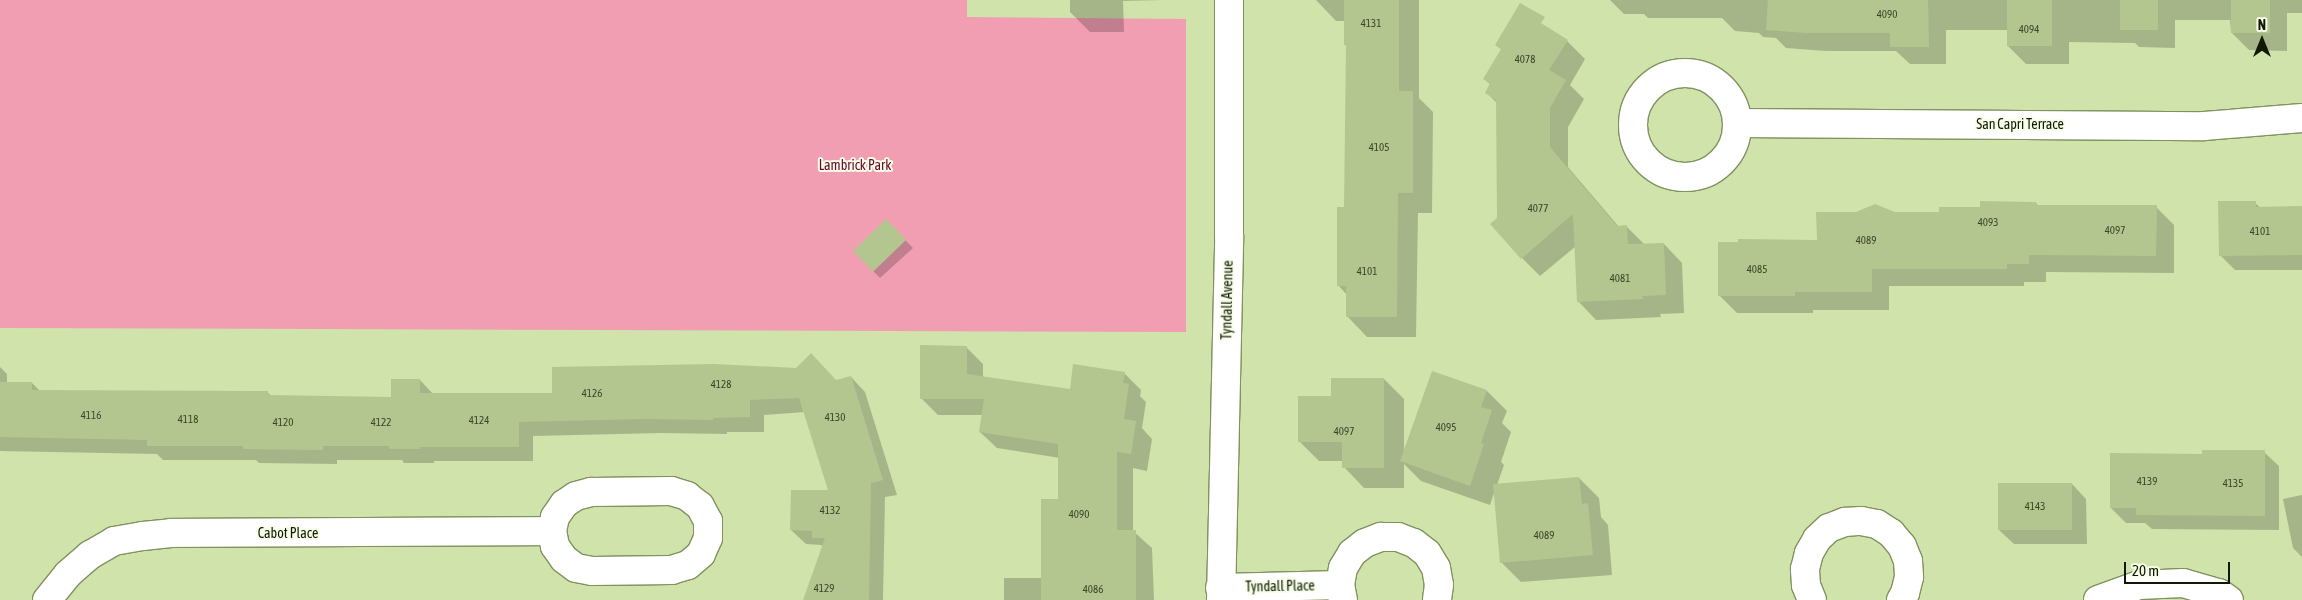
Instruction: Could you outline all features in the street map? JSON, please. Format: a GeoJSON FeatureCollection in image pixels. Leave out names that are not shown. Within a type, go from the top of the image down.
{"type":"FeatureCollection","features":[{"type":"Feature","properties":{"kind":"street","name":"Tyndall Avenue"},"geometry":{"type":"LineString","coordinates":[[1221,594],[1228,246],[1229,0]]}},
{"type":"Feature","properties":{"kind":"street","name":"San Capri Terrace"},"geometry":{"type":"LineString","coordinates":[[1738,123],[2204,126],[2302,118]]}},
{"type":"Feature","properties":{"kind":"street"},"geometry":{"type":"LineString","coordinates":[[590,492],[671,492],[687,496],[700,506],[708,521],[708,538],[701,554],[688,566],[672,570],[592,571],[576,568],[564,559],[555,546],[552,531],[555,517],[564,504],[576,496],[590,492]]}},
{"type":"Feature","properties":{"kind":"street"},"geometry":{"type":"LineString","coordinates":[[1812,600],[1806,586],[1805,569],[1809,553],[1817,539],[1829,528],[1853,521],[1877,524],[1891,533],[1902,546],[1908,561],[1909,598]]}},
{"type":"Feature","properties":{"kind":"street","name":"Cabot Place"},"geometry":{"type":"LineString","coordinates":[[47,600],[68,574],[90,555],[114,541],[142,536],[171,533],[552,531]]}},
{"type":"Feature","properties":{"kind":"street","name":"Tyndall Place"},"geometry":{"type":"LineString","coordinates":[[1221,594],[1342,592],[1344,568],[1352,553],[1365,543],[1381,537],[1398,537],[1414,543],[1428,553],[1436,568],[1439,585],[1437,600]]}},
{"type":"Feature","properties":{"kind":"street"},"geometry":{"type":"LineString","coordinates":[[2098,600],[2139,585],[2183,582],[2219,593],[2228,600]]}},
{"type":"Feature","properties":{"kind":"green space","name":"Lambrick Park"},"geometry":{"type":"Polygon","coordinates":[[[0,0],[967,0],[967,17],[1186,19],[1186,332],[0,328],[0,0]]]}},
{"type":"Feature","properties":{"kind":"building"},"geometry":{"type":"Polygon","coordinates":[[[1344,0],[1399,0],[1399,91],[1413,91],[1413,193],[1398,193],[1397,317],[1346,317],[1346,286],[1337,286],[1337,207],[1344,207],[1346,45],[1344,45],[1344,0]]]}},
{"type":"Feature","properties":{"kind":"building"},"geometry":{"type":"Polygon","coordinates":[[[1768,0],[1928,0],[1929,47],[1890,47],[1890,33],[1807,33],[1766,30],[1768,0]]]}},
{"type":"Feature","properties":{"kind":"building"},"geometry":{"type":"Polygon","coordinates":[[[2007,0],[2052,0],[2052,46],[2007,46],[2007,0]]]}},
{"type":"Feature","properties":{"kind":"building"},"geometry":{"type":"Polygon","coordinates":[[[2120,0],[2158,0],[2158,30],[2120,30],[2120,0]]]}},
{"type":"Feature","properties":{"kind":"building"},"geometry":{"type":"Polygon","coordinates":[[[2231,0],[2270,0],[2270,33],[2231,33],[2231,0]]]}},
{"type":"Feature","properties":{"kind":"building"},"geometry":{"type":"Polygon","coordinates":[[[1520,3],[1545,17],[1541,23],[1568,40],[1549,70],[1566,80],[1550,108],[1550,147],[1617,226],[1627,225],[1628,244],[1664,243],[1666,295],[1642,296],[1643,299],[1577,302],[1573,214],[1521,259],[1490,224],[1497,218],[1496,100],[1485,93],[1490,83],[1483,79],[1501,49],[1495,45],[1520,3]]]}},
{"type":"Feature","properties":{"kind":"building"},"geometry":{"type":"Polygon","coordinates":[[[1980,201],[2036,202],[2036,205],[2157,205],[2156,256],[2029,255],[2029,264],[2007,264],[2007,269],[1872,269],[1872,292],[1795,292],[1795,296],[1718,296],[1718,242],[1738,242],[1738,239],[1817,240],[1816,212],[1856,212],[1875,204],[1895,212],[1939,212],[1939,207],[1980,207],[1980,201]]]}},
{"type":"Feature","properties":{"kind":"building"},"geometry":{"type":"Polygon","coordinates":[[[2218,201],[2256,201],[2256,207],[2302,206],[2302,255],[2219,256],[2218,201]]]}},
{"type":"Feature","properties":{"kind":"building"},"geometry":{"type":"Polygon","coordinates":[[[886,219],[906,240],[873,272],[853,251],[886,219]]]}},
{"type":"Feature","properties":{"kind":"building"},"geometry":{"type":"Polygon","coordinates":[[[920,345],[967,346],[967,374],[1070,389],[1073,364],[1125,372],[1123,383],[1129,384],[1124,419],[1136,421],[1131,454],[1117,452],[1117,530],[1136,530],[1136,600],[1041,600],[1041,499],[1058,499],[1058,444],[979,432],[984,399],[920,399],[920,345]]]}},
{"type":"Feature","properties":{"kind":"building"},"geometry":{"type":"Polygon","coordinates":[[[811,353],[836,380],[851,376],[883,480],[871,483],[869,600],[803,600],[825,538],[812,538],[812,531],[790,530],[791,490],[828,490],[799,398],[750,400],[750,417],[713,418],[713,420],[644,419],[519,422],[519,447],[420,447],[420,449],[389,449],[389,446],[323,446],[323,450],[243,449],[243,446],[147,446],[147,440],[0,437],[0,382],[32,382],[32,390],[268,391],[268,395],[391,397],[391,379],[420,379],[420,393],[552,393],[552,367],[714,364],[796,368],[811,353]]]}},
{"type":"Feature","properties":{"kind":"building"},"geometry":{"type":"Polygon","coordinates":[[[1432,371],[1487,390],[1481,407],[1492,410],[1481,443],[1484,444],[1470,486],[1400,461],[1432,371]]]}},
{"type":"Feature","properties":{"kind":"building"},"geometry":{"type":"Polygon","coordinates":[[[1331,378],[1384,378],[1384,468],[1342,468],[1342,442],[1298,442],[1298,396],[1331,396],[1331,378]]]}},
{"type":"Feature","properties":{"kind":"building"},"geometry":{"type":"Polygon","coordinates":[[[2202,450],[2265,450],[2265,516],[2136,515],[2136,508],[2110,508],[2110,453],[2202,454],[2202,450]]]}},
{"type":"Feature","properties":{"kind":"building"},"geometry":{"type":"Polygon","coordinates":[[[1579,477],[1582,504],[1588,503],[1593,555],[1500,563],[1493,484],[1579,477]]]}},
{"type":"Feature","properties":{"kind":"building"},"geometry":{"type":"Polygon","coordinates":[[[1998,483],[2072,483],[2072,530],[1998,530],[1998,483]]]}}]}
